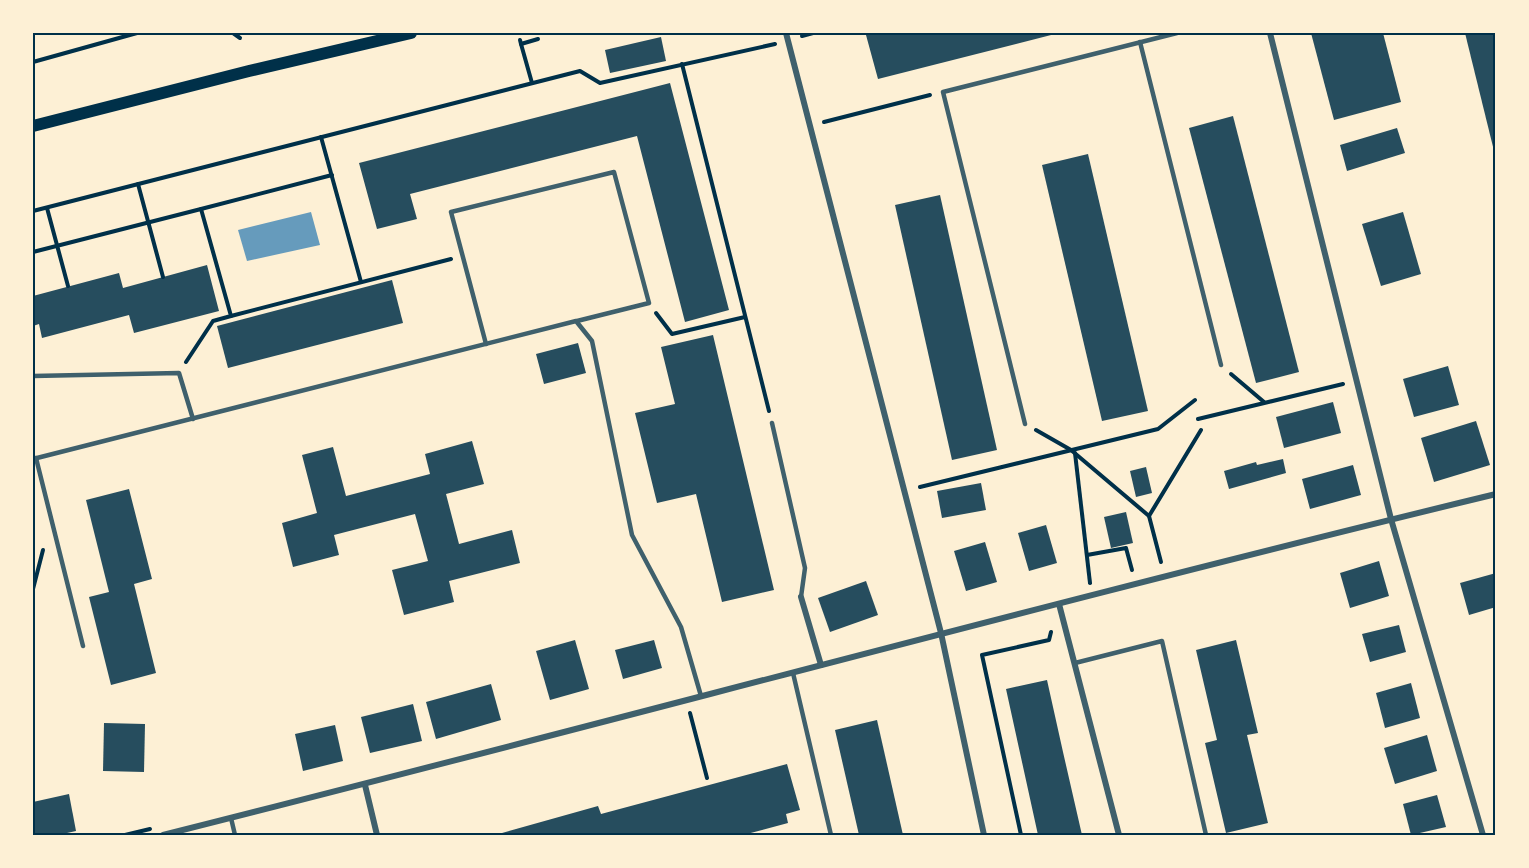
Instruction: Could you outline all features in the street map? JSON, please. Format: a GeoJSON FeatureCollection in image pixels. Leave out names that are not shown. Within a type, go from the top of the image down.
{"type":"FeatureCollection","features":[{"type":"Feature","properties":{"kind":"main road"},"geometry":{"type":"LineString","coordinates":[[33,126],[387,36],[411,33]]}},
{"type":"Feature","properties":{"kind":"street"},"geometry":{"type":"LineString","coordinates":[[786,33],[941,633],[984,835]]}},
{"type":"Feature","properties":{"kind":"street"},"geometry":{"type":"LineString","coordinates":[[1270,33],[1391,519],[1483,835]]}},
{"type":"Feature","properties":{"kind":"street"},"geometry":{"type":"LineString","coordinates":[[163,835],[365,785],[941,633],[1496,494]]}},
{"type":"Feature","properties":{"kind":"street"},"geometry":{"type":"LineString","coordinates":[[801,597],[822,665]]}},
{"type":"Feature","properties":{"kind":"street"},"geometry":{"type":"LineString","coordinates":[[1059,604],[1119,835]]}},
{"type":"Feature","properties":{"kind":"street"},"geometry":{"type":"LineString","coordinates":[[365,785],[377,835]]}},
{"type":"Feature","properties":{"kind":"lane"},"geometry":{"type":"LineString","coordinates":[[1025,424],[943,92],[1177,33]]}},
{"type":"Feature","properties":{"kind":"lane"},"geometry":{"type":"LineString","coordinates":[[1140,42],[1221,365]]}},
{"type":"Feature","properties":{"kind":"lane"},"geometry":{"type":"LineString","coordinates":[[83,646],[34,459],[649,303],[614,172],[451,212],[486,344]]}},
{"type":"Feature","properties":{"kind":"lane"},"geometry":{"type":"LineString","coordinates":[[576,321],[592,341],[632,534],[681,627],[701,696]]}},
{"type":"Feature","properties":{"kind":"lane"},"geometry":{"type":"LineString","coordinates":[[33,376],[179,373],[193,419]]}},
{"type":"Feature","properties":{"kind":"lane"},"geometry":{"type":"LineString","coordinates":[[772,423],[805,568],[801,597]]}},
{"type":"Feature","properties":{"kind":"lane"},"geometry":{"type":"LineString","coordinates":[[1075,663],[1162,641],[1206,835]]}},
{"type":"Feature","properties":{"kind":"lane"},"geometry":{"type":"LineString","coordinates":[[793,673],[831,835]]}},
{"type":"Feature","properties":{"kind":"lane"},"geometry":{"type":"LineString","coordinates":[[231,818],[235,835]]}},
{"type":"Feature","properties":{"kind":"path"},"geometry":{"type":"LineString","coordinates":[[33,62],[137,33]]}},
{"type":"Feature","properties":{"kind":"path"},"geometry":{"type":"LineString","coordinates":[[233,33],[240,38]]}},
{"type":"Feature","properties":{"kind":"path"},"geometry":{"type":"LineString","coordinates":[[33,212],[580,71],[600,83],[788,41],[813,33]]}},
{"type":"Feature","properties":{"kind":"path"},"geometry":{"type":"LineString","coordinates":[[532,83],[521,42],[538,39]]}},
{"type":"Feature","properties":{"kind":"path"},"geometry":{"type":"LineString","coordinates":[[682,64],[772,423]]}},
{"type":"Feature","properties":{"kind":"path"},"geometry":{"type":"LineString","coordinates":[[809,126],[943,92]]}},
{"type":"Feature","properties":{"kind":"path"},"geometry":{"type":"LineString","coordinates":[[321,137],[361,282]]}},
{"type":"Feature","properties":{"kind":"path"},"geometry":{"type":"LineString","coordinates":[[33,252],[332,175]]}},
{"type":"Feature","properties":{"kind":"path"},"geometry":{"type":"LineString","coordinates":[[138,184],[163,277]]}},
{"type":"Feature","properties":{"kind":"path"},"geometry":{"type":"LineString","coordinates":[[47,208],[68,286]]}},
{"type":"Feature","properties":{"kind":"path"},"geometry":{"type":"LineString","coordinates":[[201,209],[231,316]]}},
{"type":"Feature","properties":{"kind":"path"},"geometry":{"type":"LineString","coordinates":[[179,373],[213,321],[463,256]]}},
{"type":"Feature","properties":{"kind":"path"},"geometry":{"type":"LineString","coordinates":[[649,303],[672,334],[745,316]]}},
{"type":"Feature","properties":{"kind":"path"},"geometry":{"type":"LineString","coordinates":[[1221,365],[1265,403]]}},
{"type":"Feature","properties":{"kind":"path"},"geometry":{"type":"LineString","coordinates":[[1198,419],[1356,381]]}},
{"type":"Feature","properties":{"kind":"path"},"geometry":{"type":"LineString","coordinates":[[920,487],[1158,429],[1195,400]]}},
{"type":"Feature","properties":{"kind":"path"},"geometry":{"type":"LineString","coordinates":[[1025,424],[1073,451],[1149,516],[1165,577]]}},
{"type":"Feature","properties":{"kind":"path"},"geometry":{"type":"LineString","coordinates":[[1149,516],[1201,430]]}},
{"type":"Feature","properties":{"kind":"path"},"geometry":{"type":"LineString","coordinates":[[1073,451],[1091,591]]}},
{"type":"Feature","properties":{"kind":"path"},"geometry":{"type":"LineString","coordinates":[[33,589],[51,520]]}},
{"type":"Feature","properties":{"kind":"path"},"geometry":{"type":"LineString","coordinates":[[1087,555],[1126,548],[1134,579]]}},
{"type":"Feature","properties":{"kind":"path"},"geometry":{"type":"LineString","coordinates":[[982,655],[1021,835]]}},
{"type":"Feature","properties":{"kind":"path"},"geometry":{"type":"LineString","coordinates":[[687,701],[707,778]]}},
{"type":"Feature","properties":{"kind":"water"},"geometry":{"type":"Polygon","coordinates":[[[311,212],[320,245],[247,261],[238,230],[311,212]]]}},
{"type":"Feature","properties":{"kind":"building"},"geometry":{"type":"Polygon","coordinates":[[[874,33],[1055,34],[878,79],[866,35],[874,33]]]}},
{"type":"Feature","properties":{"kind":"building"},"geometry":{"type":"Polygon","coordinates":[[[1311,33],[1383,33],[1401,102],[1334,120],[1311,33]]]}},
{"type":"Feature","properties":{"kind":"building"},"geometry":{"type":"Polygon","coordinates":[[[1465,33],[1496,33],[1496,155],[1495,155],[1465,33]]]}},
{"type":"Feature","properties":{"kind":"building"},"geometry":{"type":"Polygon","coordinates":[[[661,37],[666,61],[610,73],[605,50],[661,37]]]}},
{"type":"Feature","properties":{"kind":"building"},"geometry":{"type":"Polygon","coordinates":[[[670,83],[729,310],[685,322],[637,136],[410,194],[417,219],[377,229],[359,163],[670,83]]]}},
{"type":"Feature","properties":{"kind":"building"},"geometry":{"type":"Polygon","coordinates":[[[1233,116],[1299,372],[1256,383],[1189,128],[1233,116]]]}},
{"type":"Feature","properties":{"kind":"building"},"geometry":{"type":"Polygon","coordinates":[[[1397,128],[1405,153],[1347,171],[1340,145],[1397,128]]]}},
{"type":"Feature","properties":{"kind":"building"},"geometry":{"type":"Polygon","coordinates":[[[1088,154],[1148,411],[1102,421],[1042,165],[1088,154]]]}},
{"type":"Feature","properties":{"kind":"building"},"geometry":{"type":"Polygon","coordinates":[[[940,195],[997,450],[952,460],[895,205],[940,195]]]}},
{"type":"Feature","properties":{"kind":"building"},"geometry":{"type":"Polygon","coordinates":[[[1403,212],[1421,274],[1381,286],[1362,224],[1403,212]]]}},
{"type":"Feature","properties":{"kind":"building"},"geometry":{"type":"Polygon","coordinates":[[[207,265],[219,311],[134,333],[129,315],[42,338],[39,324],[33,326],[33,296],[119,273],[123,288],[207,265]]]}},
{"type":"Feature","properties":{"kind":"building"},"geometry":{"type":"Polygon","coordinates":[[[392,280],[403,323],[228,368],[217,326],[392,280]]]}},
{"type":"Feature","properties":{"kind":"building"},"geometry":{"type":"Polygon","coordinates":[[[713,335],[774,590],[722,602],[696,494],[657,503],[635,413],[675,404],[661,347],[713,335]]]}},
{"type":"Feature","properties":{"kind":"building"},"geometry":{"type":"Polygon","coordinates":[[[578,343],[586,373],[544,384],[536,354],[578,343]]]}},
{"type":"Feature","properties":{"kind":"building"},"geometry":{"type":"Polygon","coordinates":[[[1448,366],[1459,405],[1414,417],[1403,379],[1448,366]]]}},
{"type":"Feature","properties":{"kind":"building"},"geometry":{"type":"Polygon","coordinates":[[[1333,402],[1341,433],[1284,448],[1276,417],[1333,402]]]}},
{"type":"Feature","properties":{"kind":"building"},"geometry":{"type":"Polygon","coordinates":[[[1476,421],[1490,465],[1434,482],[1421,438],[1476,421]]]}},
{"type":"Feature","properties":{"kind":"building"},"geometry":{"type":"Polygon","coordinates":[[[472,441],[484,484],[446,494],[459,544],[512,530],[520,563],[449,581],[454,602],[404,615],[392,570],[428,561],[415,514],[334,535],[339,555],[293,567],[282,523],[317,513],[302,455],[333,447],[346,496],[430,474],[425,454],[472,441]]]}},
{"type":"Feature","properties":{"kind":"building"},"geometry":{"type":"Polygon","coordinates":[[[1283,459],[1286,473],[1229,489],[1224,471],[1256,462],[1257,465],[1283,459]]]}},
{"type":"Feature","properties":{"kind":"building"},"geometry":{"type":"Polygon","coordinates":[[[1353,465],[1361,495],[1310,509],[1302,479],[1353,465]]]}},
{"type":"Feature","properties":{"kind":"building"},"geometry":{"type":"Polygon","coordinates":[[[1146,467],[1152,493],[1136,497],[1130,471],[1146,467]]]}},
{"type":"Feature","properties":{"kind":"building"},"geometry":{"type":"Polygon","coordinates":[[[981,483],[986,510],[942,518],[937,491],[981,483]]]}},
{"type":"Feature","properties":{"kind":"building"},"geometry":{"type":"Polygon","coordinates":[[[129,489],[152,579],[134,584],[156,673],[111,685],[89,597],[109,592],[86,500],[129,489]]]}},
{"type":"Feature","properties":{"kind":"building"},"geometry":{"type":"Polygon","coordinates":[[[1126,512],[1133,543],[1111,548],[1104,517],[1126,512]]]}},
{"type":"Feature","properties":{"kind":"building"},"geometry":{"type":"Polygon","coordinates":[[[1046,525],[1057,563],[1029,571],[1018,533],[1046,525]]]}},
{"type":"Feature","properties":{"kind":"building"},"geometry":{"type":"Polygon","coordinates":[[[985,542],[997,582],[966,591],[954,551],[985,542]]]}},
{"type":"Feature","properties":{"kind":"building"},"geometry":{"type":"Polygon","coordinates":[[[1379,561],[1389,596],[1350,608],[1340,573],[1379,561]]]}},
{"type":"Feature","properties":{"kind":"building"},"geometry":{"type":"Polygon","coordinates":[[[1496,573],[1496,607],[1469,615],[1460,583],[1496,573]]]}},
{"type":"Feature","properties":{"kind":"building"},"geometry":{"type":"Polygon","coordinates":[[[866,581],[878,615],[830,632],[818,598],[866,581]]]}},
{"type":"Feature","properties":{"kind":"building"},"geometry":{"type":"Polygon","coordinates":[[[1399,625],[1406,652],[1370,662],[1362,634],[1399,625]]]}},
{"type":"Feature","properties":{"kind":"building"},"geometry":{"type":"Polygon","coordinates":[[[575,640],[589,689],[550,700],[536,651],[575,640]]]}},
{"type":"Feature","properties":{"kind":"building"},"geometry":{"type":"Polygon","coordinates":[[[654,640],[662,668],[623,679],[615,650],[654,640]]]}},
{"type":"Feature","properties":{"kind":"building"},"geometry":{"type":"Polygon","coordinates":[[[1236,640],[1258,733],[1247,735],[1268,823],[1226,833],[1205,743],[1217,740],[1196,650],[1236,640]]]}},
{"type":"Feature","properties":{"kind":"building"},"geometry":{"type":"Polygon","coordinates":[[[1047,680],[1082,835],[1038,835],[1006,689],[1047,680]]]}},
{"type":"Feature","properties":{"kind":"building"},"geometry":{"type":"Polygon","coordinates":[[[1411,683],[1420,718],[1385,728],[1376,693],[1411,683]]]}},
{"type":"Feature","properties":{"kind":"building"},"geometry":{"type":"Polygon","coordinates":[[[491,684],[501,720],[436,739],[426,702],[491,684]]]}},
{"type":"Feature","properties":{"kind":"building"},"geometry":{"type":"Polygon","coordinates":[[[413,704],[422,741],[370,753],[361,717],[413,704]]]}},
{"type":"Feature","properties":{"kind":"building"},"geometry":{"type":"Polygon","coordinates":[[[877,720],[903,835],[859,835],[835,730],[877,720]]]}},
{"type":"Feature","properties":{"kind":"building"},"geometry":{"type":"Polygon","coordinates":[[[104,723],[145,724],[144,772],[103,771],[104,723]]]}},
{"type":"Feature","properties":{"kind":"building"},"geometry":{"type":"Polygon","coordinates":[[[335,725],[343,761],[303,771],[295,734],[335,725]]]}},
{"type":"Feature","properties":{"kind":"building"},"geometry":{"type":"Polygon","coordinates":[[[1427,735],[1437,771],[1395,784],[1384,748],[1427,735]]]}},
{"type":"Feature","properties":{"kind":"building"},"geometry":{"type":"Polygon","coordinates":[[[787,764],[800,810],[786,814],[788,823],[743,835],[495,835],[598,806],[601,814],[787,764]]]}},
{"type":"Feature","properties":{"kind":"building"},"geometry":{"type":"Polygon","coordinates":[[[69,794],[76,831],[58,835],[33,835],[33,802],[69,794]]]}},
{"type":"Feature","properties":{"kind":"building"},"geometry":{"type":"Polygon","coordinates":[[[1437,795],[1446,827],[1411,835],[1403,804],[1437,795]]]}}]}
